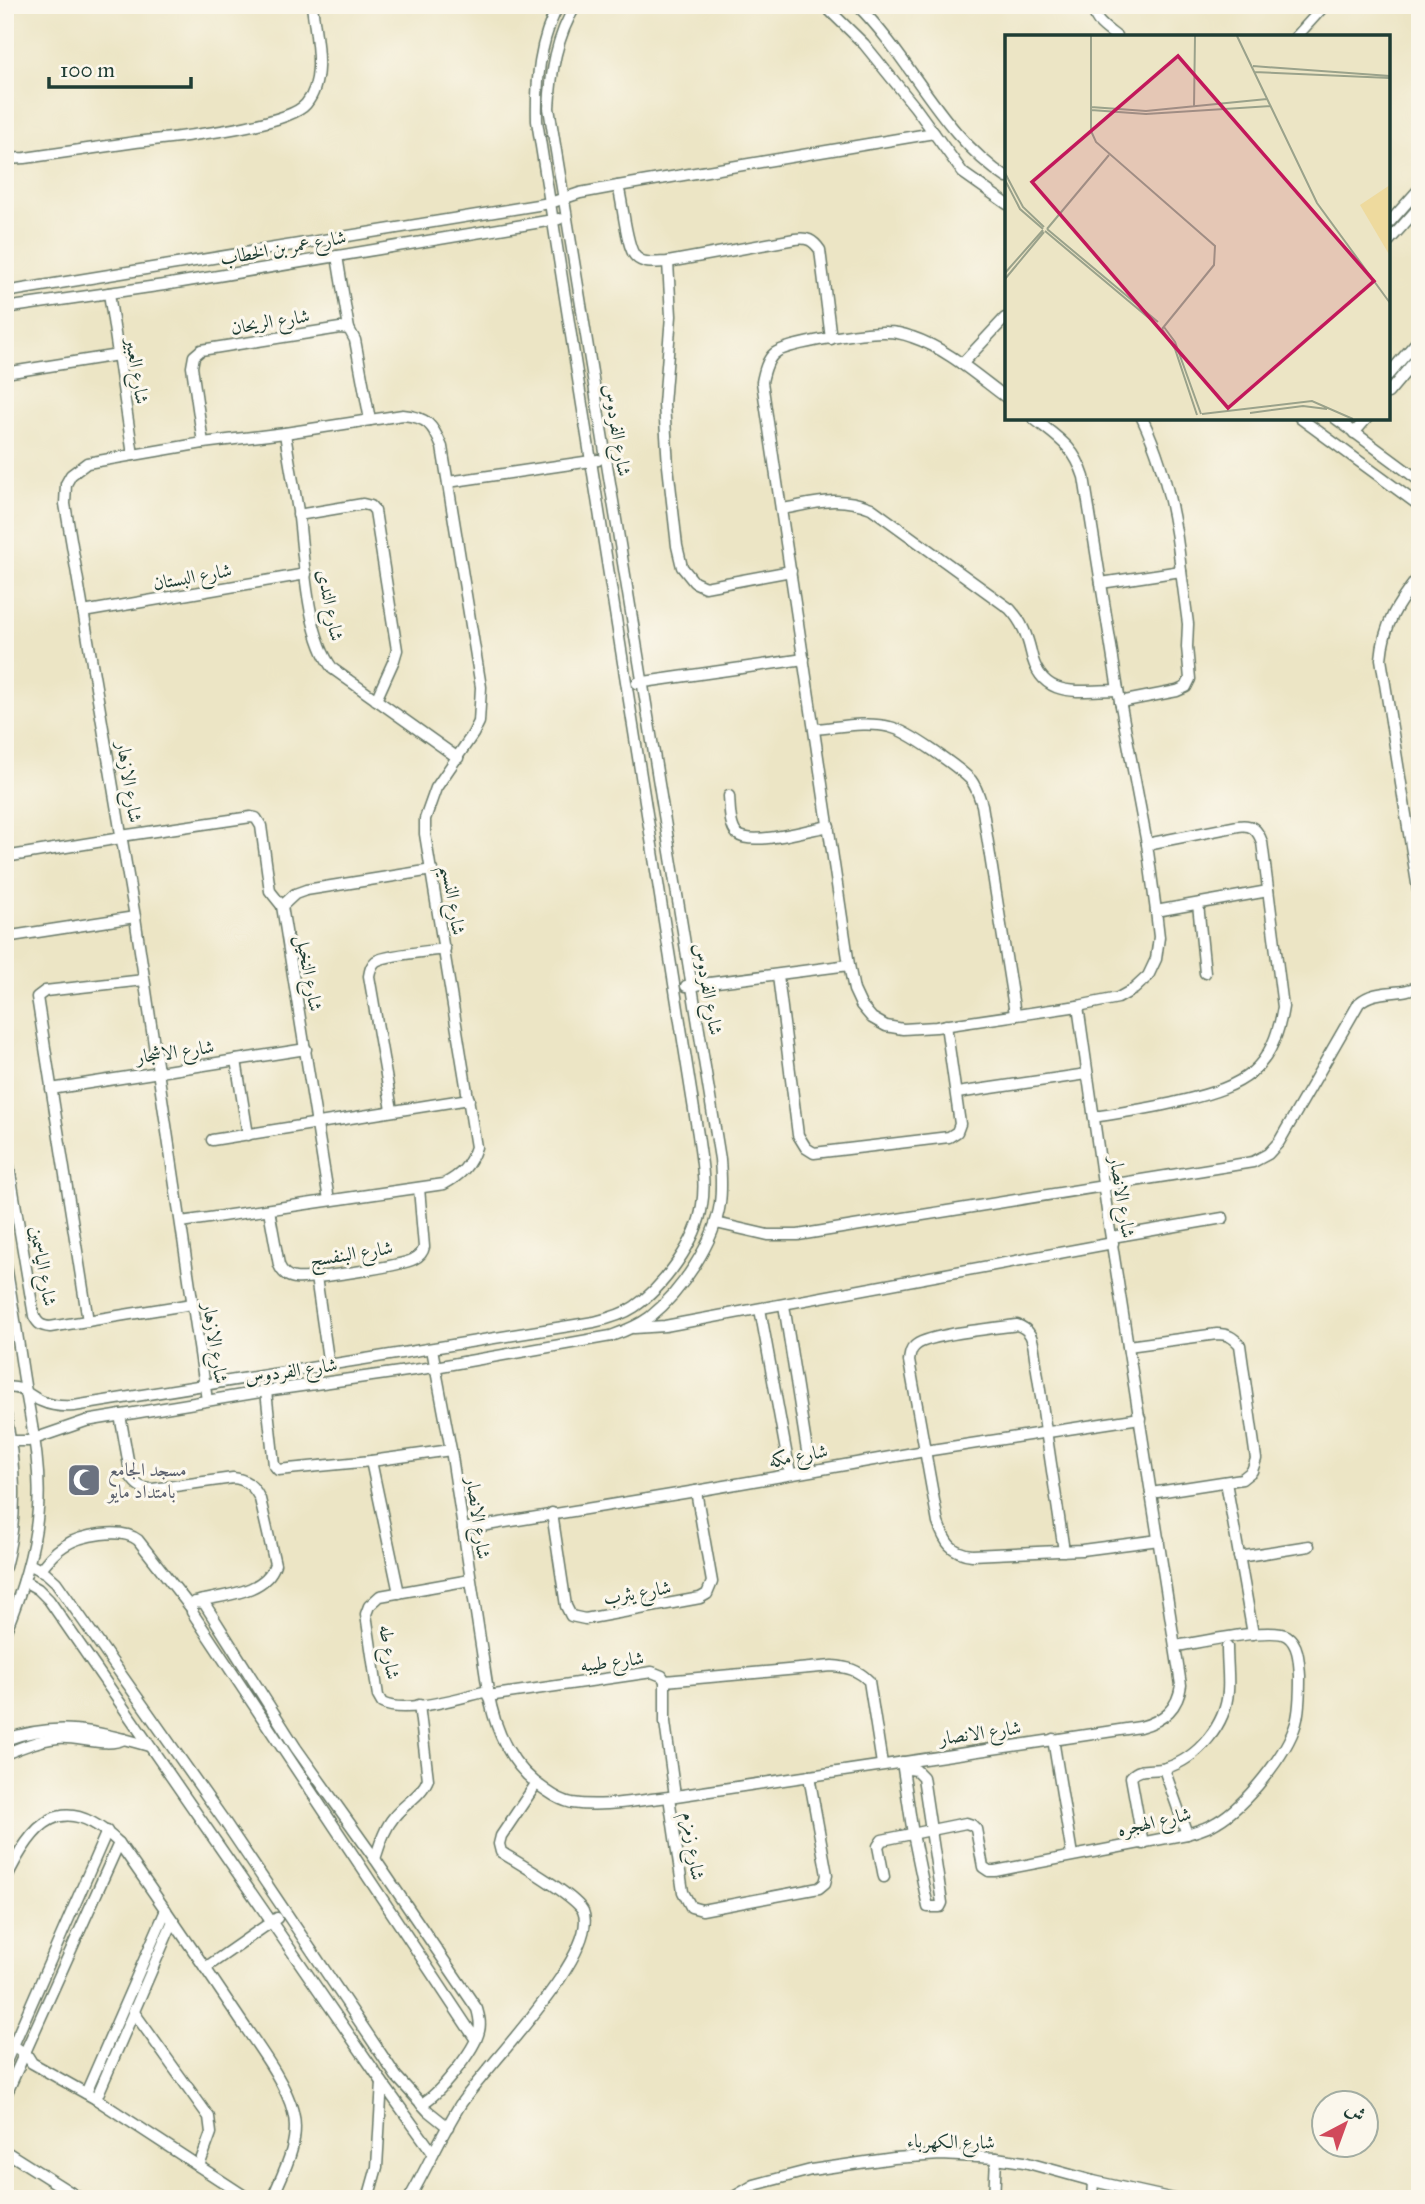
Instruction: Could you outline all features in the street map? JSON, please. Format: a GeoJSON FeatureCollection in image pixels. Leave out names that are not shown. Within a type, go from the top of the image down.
{"type":"FeatureCollection","features":[{"type":"Feature","properties":{"kind":"street"},"geometry":{"type":"LineString","coordinates":[[5,159],[243,127],[290,115],[306,105],[319,75],[312,5]]}},
{"type":"Feature","properties":{"kind":"street","name":"شارع الفردوس"},"geometry":{"type":"LineString","coordinates":[[5,1388],[15,1387],[42,1402],[62,1407],[547,1332],[594,1322],[620,1315],[646,1298],[676,1262],[699,1221],[703,1189],[698,1135],[537,121],[537,79],[546,37],[559,5]]}},
{"type":"Feature","properties":{"kind":"street","name":"شارع الفردوس"},"geometry":{"type":"LineString","coordinates":[[8,1437],[23,1442],[73,1424],[120,1415],[435,1367],[587,1341],[631,1328],[649,1317],[682,1283],[716,1223],[720,1202],[720,1159],[548,108],[550,82],[561,33],[576,5]]}},
{"type":"Feature","properties":{"kind":"street"},"geometry":{"type":"LineString","coordinates":[[824,5],[864,44],[963,173],[1005,203]]}},
{"type":"Feature","properties":{"kind":"street"},"geometry":{"type":"LineString","coordinates":[[1094,5],[1093,13],[1098,23],[1115,35]]}},
{"type":"Feature","properties":{"kind":"street"},"geometry":{"type":"LineString","coordinates":[[1298,35],[1325,5]]}},
{"type":"Feature","properties":{"kind":"street"},"geometry":{"type":"LineString","coordinates":[[859,6],[881,30],[950,126],[978,157],[1004,171]]}},
{"type":"Feature","properties":{"kind":"street","name":"شارع عمر بن الخطاب"},"geometry":{"type":"LineString","coordinates":[[5,292],[550,203],[580,193],[618,186],[934,133]]}},
{"type":"Feature","properties":{"kind":"street"},"geometry":{"type":"LineString","coordinates":[[618,186],[628,240],[635,257],[649,263],[795,239],[811,240],[820,250],[831,339]]}},
{"type":"Feature","properties":{"kind":"street"},"geometry":{"type":"LineString","coordinates":[[1390,222],[1420,188]]}},
{"type":"Feature","properties":{"kind":"street"},"geometry":{"type":"LineString","coordinates":[[1390,240],[1420,206]]}},
{"type":"Feature","properties":{"kind":"street","name":"شارع عمر بن الخطاب"},"geometry":{"type":"LineString","coordinates":[[5,308],[566,218]]}},
{"type":"Feature","properties":{"kind":"street"},"geometry":{"type":"LineString","coordinates":[[337,256],[349,329],[355,340],[370,420]]}},
{"type":"Feature","properties":{"kind":"street"},"geometry":{"type":"LineString","coordinates":[[213,259],[217,276]]}},
{"type":"Feature","properties":{"kind":"street"},"geometry":{"type":"LineString","coordinates":[[668,262],[671,316],[665,416],[677,546],[682,567],[694,582],[705,587],[791,570]]}},
{"type":"Feature","properties":{"kind":"street","name":"شارع العبير"},"geometry":{"type":"LineString","coordinates":[[109,293],[133,455]]}},
{"type":"Feature","properties":{"kind":"street"},"geometry":{"type":"LineString","coordinates":[[962,364],[1005,318]]}},
{"type":"Feature","properties":{"kind":"street","name":"شارع الريحان"},"geometry":{"type":"LineString","coordinates":[[203,443],[192,367],[194,356],[201,351],[340,328],[349,329]]}},
{"type":"Feature","properties":{"kind":"street"},"geometry":{"type":"LineString","coordinates":[[1005,396],[930,344],[888,331],[831,339],[790,347],[775,353],[764,372],[762,382],[849,965],[854,990],[861,1005],[872,1018],[886,1026],[903,1028],[946,1025],[1118,998],[1134,989],[1148,976],[1156,959],[1159,937],[1147,844],[1120,702],[1084,477],[1078,459],[1064,443],[1035,420]]}},
{"type":"Feature","properties":{"kind":"street"},"geometry":{"type":"LineString","coordinates":[[1390,390],[1414,360],[1420,338]]}},
{"type":"Feature","properties":{"kind":"street"},"geometry":{"type":"LineString","coordinates":[[5,373],[118,355]]}},
{"type":"Feature","properties":{"kind":"street"},"geometry":{"type":"LineString","coordinates":[[1390,374],[1414,360]]}},
{"type":"Feature","properties":{"kind":"street"},"geometry":{"type":"LineString","coordinates":[[578,377],[592,374]]}},
{"type":"Feature","properties":{"kind":"street","name":"شارع النسيم"},"geometry":{"type":"LineString","coordinates":[[181,1222],[444,1184],[457,1177],[472,1159],[476,1147],[425,834],[425,819],[436,788],[479,722],[481,687],[442,447],[431,426],[416,416],[403,415],[370,420]]}},
{"type":"Feature","properties":{"kind":"street","name":"شارع الازهار"},"geometry":{"type":"LineString","coordinates":[[207,1400],[135,917],[65,504],[66,484],[78,468],[87,463],[203,443],[370,420]]}},
{"type":"Feature","properties":{"kind":"street"},"geometry":{"type":"LineString","coordinates":[[1120,702],[1177,691],[1186,687],[1190,679],[1188,624],[1176,527],[1159,460],[1143,420]]}},
{"type":"Feature","properties":{"kind":"street"},"geometry":{"type":"LineString","coordinates":[[1303,420],[1420,506]]}},
{"type":"Feature","properties":{"kind":"street"},"geometry":{"type":"LineString","coordinates":[[1354,433],[1365,420]]}},
{"type":"Feature","properties":{"kind":"street"},"geometry":{"type":"LineString","coordinates":[[1343,421],[1354,433],[1420,481]]}},
{"type":"Feature","properties":{"kind":"street","name":"شارع الندى"},"geometry":{"type":"LineString","coordinates":[[285,433],[306,575],[318,642],[324,658],[333,669],[458,758]]}},
{"type":"Feature","properties":{"kind":"street"},"geometry":{"type":"LineString","coordinates":[[448,482],[605,459]]}},
{"type":"Feature","properties":{"kind":"street"},"geometry":{"type":"LineString","coordinates":[[782,509],[837,500],[853,501],[871,508],[1010,609],[1024,628],[1039,676],[1049,685],[1072,690],[1118,690]]}},
{"type":"Feature","properties":{"kind":"street"},"geometry":{"type":"LineString","coordinates":[[298,515],[363,504],[371,506],[375,511],[397,650],[376,700]]}},
{"type":"Feature","properties":{"kind":"street"},"geometry":{"type":"LineString","coordinates":[[1101,583],[1181,571]]}},
{"type":"Feature","properties":{"kind":"street","name":"شارع البستان"},"geometry":{"type":"LineString","coordinates":[[83,612],[306,575]]}},
{"type":"Feature","properties":{"kind":"street"},"geometry":{"type":"LineString","coordinates":[[1420,575],[1399,602],[1389,622],[1383,639],[1381,659],[1420,902]]}},
{"type":"Feature","properties":{"kind":"street"},"geometry":{"type":"LineString","coordinates":[[628,685],[804,659]]}},
{"type":"Feature","properties":{"kind":"street"},"geometry":{"type":"LineString","coordinates":[[815,729],[878,725],[893,727],[907,734],[971,781],[978,791],[982,805],[1015,1014]]}},
{"type":"Feature","properties":{"kind":"street"},"geometry":{"type":"LineString","coordinates":[[729,796],[733,826],[738,834],[745,837],[758,839],[830,825]]}},
{"type":"Feature","properties":{"kind":"street","name":"شارع النخيل"},"geometry":{"type":"LineString","coordinates":[[121,837],[251,817],[256,818],[261,826],[270,891],[282,906],[329,1200]]}},
{"type":"Feature","properties":{"kind":"street"},"geometry":{"type":"LineString","coordinates":[[1094,1117],[1171,1104],[1221,1091],[1238,1083],[1265,1059],[1277,1034],[1283,1007],[1262,842],[1258,831],[1246,825],[1147,844]]}},
{"type":"Feature","properties":{"kind":"street"},"geometry":{"type":"LineString","coordinates":[[5,857],[121,837]]}},
{"type":"Feature","properties":{"kind":"street"},"geometry":{"type":"LineString","coordinates":[[282,906],[295,894],[306,890],[432,870]]}},
{"type":"Feature","properties":{"kind":"street"},"geometry":{"type":"LineString","coordinates":[[1156,911],[1268,891]]}},
{"type":"Feature","properties":{"kind":"street"},"geometry":{"type":"LineString","coordinates":[[1198,904],[1205,973]]}},
{"type":"Feature","properties":{"kind":"street"},"geometry":{"type":"LineString","coordinates":[[5,937],[135,917]]}},
{"type":"Feature","properties":{"kind":"street"},"geometry":{"type":"LineString","coordinates":[[392,1110],[370,970],[383,959],[444,949]]}},
{"type":"Feature","properties":{"kind":"street"},"geometry":{"type":"LineString","coordinates":[[676,988],[849,965]]}},
{"type":"Feature","properties":{"kind":"street"},"geometry":{"type":"LineString","coordinates":[[778,976],[799,1135],[806,1148],[814,1153],[948,1137],[957,1132],[960,1124],[957,1093],[946,1025]]}},
{"type":"Feature","properties":{"kind":"street"},"geometry":{"type":"LineString","coordinates":[[88,1321],[37,997],[45,991],[144,979]]}},
{"type":"Feature","properties":{"kind":"street"},"geometry":{"type":"LineString","coordinates":[[716,1223],[768,1235],[798,1235],[1245,1165],[1261,1159],[1279,1142],[1359,1003],[1375,993],[1411,990],[1420,985]]}},
{"type":"Feature","properties":{"kind":"street","name":"شارع الانصار"},"geometry":{"type":"LineString","coordinates":[[432,1349],[451,1450],[488,1694],[502,1742],[513,1760],[536,1784],[569,1802],[592,1804],[672,1796],[883,1764],[902,1765],[1140,1727],[1162,1719],[1176,1704],[1181,1685],[1078,1006]]}},
{"type":"Feature","properties":{"kind":"street","name":"شارع الاشجار"},"geometry":{"type":"LineString","coordinates":[[51,1089],[306,1049]]}},
{"type":"Feature","properties":{"kind":"street"},"geometry":{"type":"LineString","coordinates":[[236,1060],[248,1135]]}},
{"type":"Feature","properties":{"kind":"street"},"geometry":{"type":"LineString","coordinates":[[957,1093],[1087,1074]]}},
{"type":"Feature","properties":{"kind":"street"},"geometry":{"type":"LineString","coordinates":[[212,1140],[469,1099]]}},
{"type":"Feature","properties":{"kind":"street","name":"شارع الياسمين"},"geometry":{"type":"LineString","coordinates":[[5,1143],[37,1322],[50,1327],[192,1304]]}},
{"type":"Feature","properties":{"kind":"street","name":"شارع البنفسج"},"geometry":{"type":"LineString","coordinates":[[270,1210],[281,1270],[295,1278],[316,1277],[392,1265],[412,1260],[423,1252],[419,1188]]}},
{"type":"Feature","properties":{"kind":"street"},"geometry":{"type":"LineString","coordinates":[[5,1218],[16,1207]]}},
{"type":"Feature","properties":{"kind":"street"},"geometry":{"type":"LineString","coordinates":[[631,1328],[665,1326],[784,1305],[1223,1218]]}},
{"type":"Feature","properties":{"kind":"street"},"geometry":{"type":"LineString","coordinates":[[5,1260],[35,1439],[38,1508],[29,1564],[5,1633]]}},
{"type":"Feature","properties":{"kind":"street"},"geometry":{"type":"LineString","coordinates":[[316,1277],[329,1366]]}},
{"type":"Feature","properties":{"kind":"street"},"geometry":{"type":"LineString","coordinates":[[784,1305],[810,1470]]}},
{"type":"Feature","properties":{"kind":"street"},"geometry":{"type":"LineString","coordinates":[[760,1309],[790,1474]]}},
{"type":"Feature","properties":{"kind":"street"},"geometry":{"type":"LineString","coordinates":[[1064,1551],[1032,1336],[1017,1325],[932,1338],[916,1345],[910,1352],[909,1361],[938,1523],[944,1538],[955,1551],[972,1555],[1064,1551],[1159,1540]]}},
{"type":"Feature","properties":{"kind":"street"},"geometry":{"type":"LineString","coordinates":[[1128,1346],[1217,1334],[1234,1338],[1240,1345],[1256,1460],[1252,1471],[1242,1479],[1151,1493]]}},
{"type":"Feature","properties":{"kind":"street"},"geometry":{"type":"LineString","coordinates":[[266,1391],[274,1465],[278,1469],[371,1461],[451,1450]]}},
{"type":"Feature","properties":{"kind":"street"},"geometry":{"type":"LineString","coordinates":[[5,1410],[14,1512],[5,1567]]}},
{"type":"Feature","properties":{"kind":"street"},"geometry":{"type":"LineString","coordinates":[[120,1415],[131,1476],[135,1484],[144,1489],[153,1489],[242,1479],[256,1490],[260,1499],[275,1564],[272,1574],[256,1587],[195,1605]]}},
{"type":"Feature","properties":{"kind":"street","name":"شارع مكه"},"geometry":{"type":"LineString","coordinates":[[463,1529],[925,1451],[1140,1418]]}},
{"type":"Feature","properties":{"kind":"street"},"geometry":{"type":"LineString","coordinates":[[371,1461],[399,1593]]}},
{"type":"Feature","properties":{"kind":"street"},"geometry":{"type":"LineString","coordinates":[[1226,1482],[1253,1634]]}},
{"type":"Feature","properties":{"kind":"street","name":"شارع يثرب"},"geometry":{"type":"LineString","coordinates":[[552,1513],[566,1606],[571,1616],[585,1619],[700,1598],[707,1594],[712,1582],[696,1491]]}},
{"type":"Feature","properties":{"kind":"street"},"geometry":{"type":"LineString","coordinates":[[40,1570],[55,1552],[68,1543],[115,1532],[128,1533],[138,1540],[195,1605],[206,1606],[296,1748],[477,2009],[480,2024],[476,2040],[439,2092],[421,2104]]}},
{"type":"Feature","properties":{"kind":"street"},"geometry":{"type":"LineString","coordinates":[[1239,1557],[1309,1546]]}},
{"type":"Feature","properties":{"kind":"street"},"geometry":{"type":"LineString","coordinates":[[29,1564],[57,1582],[225,1822],[396,2076],[421,2104],[448,2127]]}},
{"type":"Feature","properties":{"kind":"street","name":"شارع طه"},"geometry":{"type":"LineString","coordinates":[[470,1580],[380,1596],[369,1605],[366,1614],[382,1703],[397,1707],[488,1694]]}},
{"type":"Feature","properties":{"kind":"street"},"geometry":{"type":"LineString","coordinates":[[24,1581],[49,1600],[433,2153]]}},
{"type":"Feature","properties":{"kind":"street"},"geometry":{"type":"LineString","coordinates":[[195,1605],[192,1612],[476,2040]]}},
{"type":"Feature","properties":{"kind":"street","name":"شارع الهجره"},"geometry":{"type":"LineString","coordinates":[[931,1829],[966,1823],[972,1825],[976,1829],[981,1862],[989,1871],[1187,1835],[1216,1823],[1242,1801],[1272,1767],[1286,1746],[1296,1723],[1299,1659],[1294,1644],[1287,1636],[1270,1632],[1176,1646]]}},
{"type":"Feature","properties":{"kind":"street"},"geometry":{"type":"LineString","coordinates":[[1143,1843],[1131,1777],[1139,1770],[1164,1769],[1184,1759],[1199,1749],[1219,1722],[1228,1694],[1227,1647]]}},
{"type":"Feature","properties":{"kind":"street"},"geometry":{"type":"LineString","coordinates":[[665,1681],[832,1666],[848,1668],[869,1681],[883,1764]]}},
{"type":"Feature","properties":{"kind":"street","name":"شارع طيبه"},"geometry":{"type":"LineString","coordinates":[[488,1694],[652,1672],[662,1676],[665,1681],[665,1722],[672,1796]]}},
{"type":"Feature","properties":{"kind":"street"},"geometry":{"type":"LineString","coordinates":[[375,1859],[392,1819],[428,1779],[419,1705]]}},
{"type":"Feature","properties":{"kind":"street"},"geometry":{"type":"LineString","coordinates":[[5,1740],[32,1732],[69,1729],[106,1734],[149,1746]]}},
{"type":"Feature","properties":{"kind":"street"},"geometry":{"type":"LineString","coordinates":[[5,1754],[36,1742],[59,1738],[82,1738],[108,1743],[124,1739]]}},
{"type":"Feature","properties":{"kind":"street"},"geometry":{"type":"LineString","coordinates":[[1053,1739],[1072,1855]]}},
{"type":"Feature","properties":{"kind":"street"},"geometry":{"type":"LineString","coordinates":[[902,1765],[916,1770],[923,1777],[931,1829],[942,1903],[940,1907],[928,1907],[902,1765]]}},
{"type":"Feature","properties":{"kind":"street"},"geometry":{"type":"LineString","coordinates":[[1164,1769],[1187,1835]]}},
{"type":"Feature","properties":{"kind":"street","name":"شارع زمزم"},"geometry":{"type":"LineString","coordinates":[[672,1796],[686,1900],[691,1907],[702,1910],[819,1888],[825,1883],[827,1875],[809,1776]]}},
{"type":"Feature","properties":{"kind":"street"},"geometry":{"type":"LineString","coordinates":[[409,2199],[460,2105],[554,1988],[579,1946],[584,1931],[585,1920],[579,1905],[501,1852],[501,1836],[536,1784]]}},
{"type":"Feature","properties":{"kind":"street"},"geometry":{"type":"LineString","coordinates":[[5,1881],[22,1847],[37,1828],[50,1819],[65,1815],[78,1816],[107,1831],[119,1843],[286,2093],[293,2112],[294,2140],[288,2163],[272,2199]]}},
{"type":"Feature","properties":{"kind":"street"},"geometry":{"type":"LineString","coordinates":[[884,1877],[878,1846],[882,1840],[931,1829]]}},
{"type":"Feature","properties":{"kind":"street"},"geometry":{"type":"LineString","coordinates":[[22,2058],[6,2059],[9,2043],[107,1831]]}},
{"type":"Feature","properties":{"kind":"street"},"geometry":{"type":"LineString","coordinates":[[5,2097],[119,1843]]}},
{"type":"Feature","properties":{"kind":"street"},"geometry":{"type":"LineString","coordinates":[[91,2096],[166,1910]]}},
{"type":"Feature","properties":{"kind":"street"},"geometry":{"type":"LineString","coordinates":[[205,1968],[285,1913]]}},
{"type":"Feature","properties":{"kind":"street"},"geometry":{"type":"LineString","coordinates":[[91,2096],[173,1921]]}},
{"type":"Feature","properties":{"kind":"street"},"geometry":{"type":"LineString","coordinates":[[303,1968],[316,1960]]}},
{"type":"Feature","properties":{"kind":"street"},"geometry":{"type":"LineString","coordinates":[[133,2011],[209,2117],[211,2133],[199,2166]]}},
{"type":"Feature","properties":{"kind":"street"},"geometry":{"type":"LineString","coordinates":[[9,2043],[22,2058],[91,2096],[249,2199]]}},
{"type":"Feature","properties":{"kind":"street"},"geometry":{"type":"LineString","coordinates":[[368,2199],[377,2167],[382,2082]]}},
{"type":"Feature","properties":{"kind":"street"},"geometry":{"type":"LineString","coordinates":[[5,2151],[81,2199]]}},
{"type":"Feature","properties":{"kind":"street","name":"شارع الكهرباء"},"geometry":{"type":"LineString","coordinates":[[730,2199],[754,2185],[811,2170],[852,2162],[941,2155],[996,2158],[1174,2199]]}},
{"type":"Feature","properties":{"kind":"street"},"geometry":{"type":"LineString","coordinates":[[994,2199],[996,2158]]}},
{"type":"Feature","properties":{"kind":"street"},"geometry":{"type":"LineString","coordinates":[[1092,2199],[1093,2181]]}},
{"type":"Feature","properties":{"kind":"place","name":"مسجد الجامع بامتداد مايو"},"geometry":{"type":"Point","coordinates":[84,1480]}}]}
